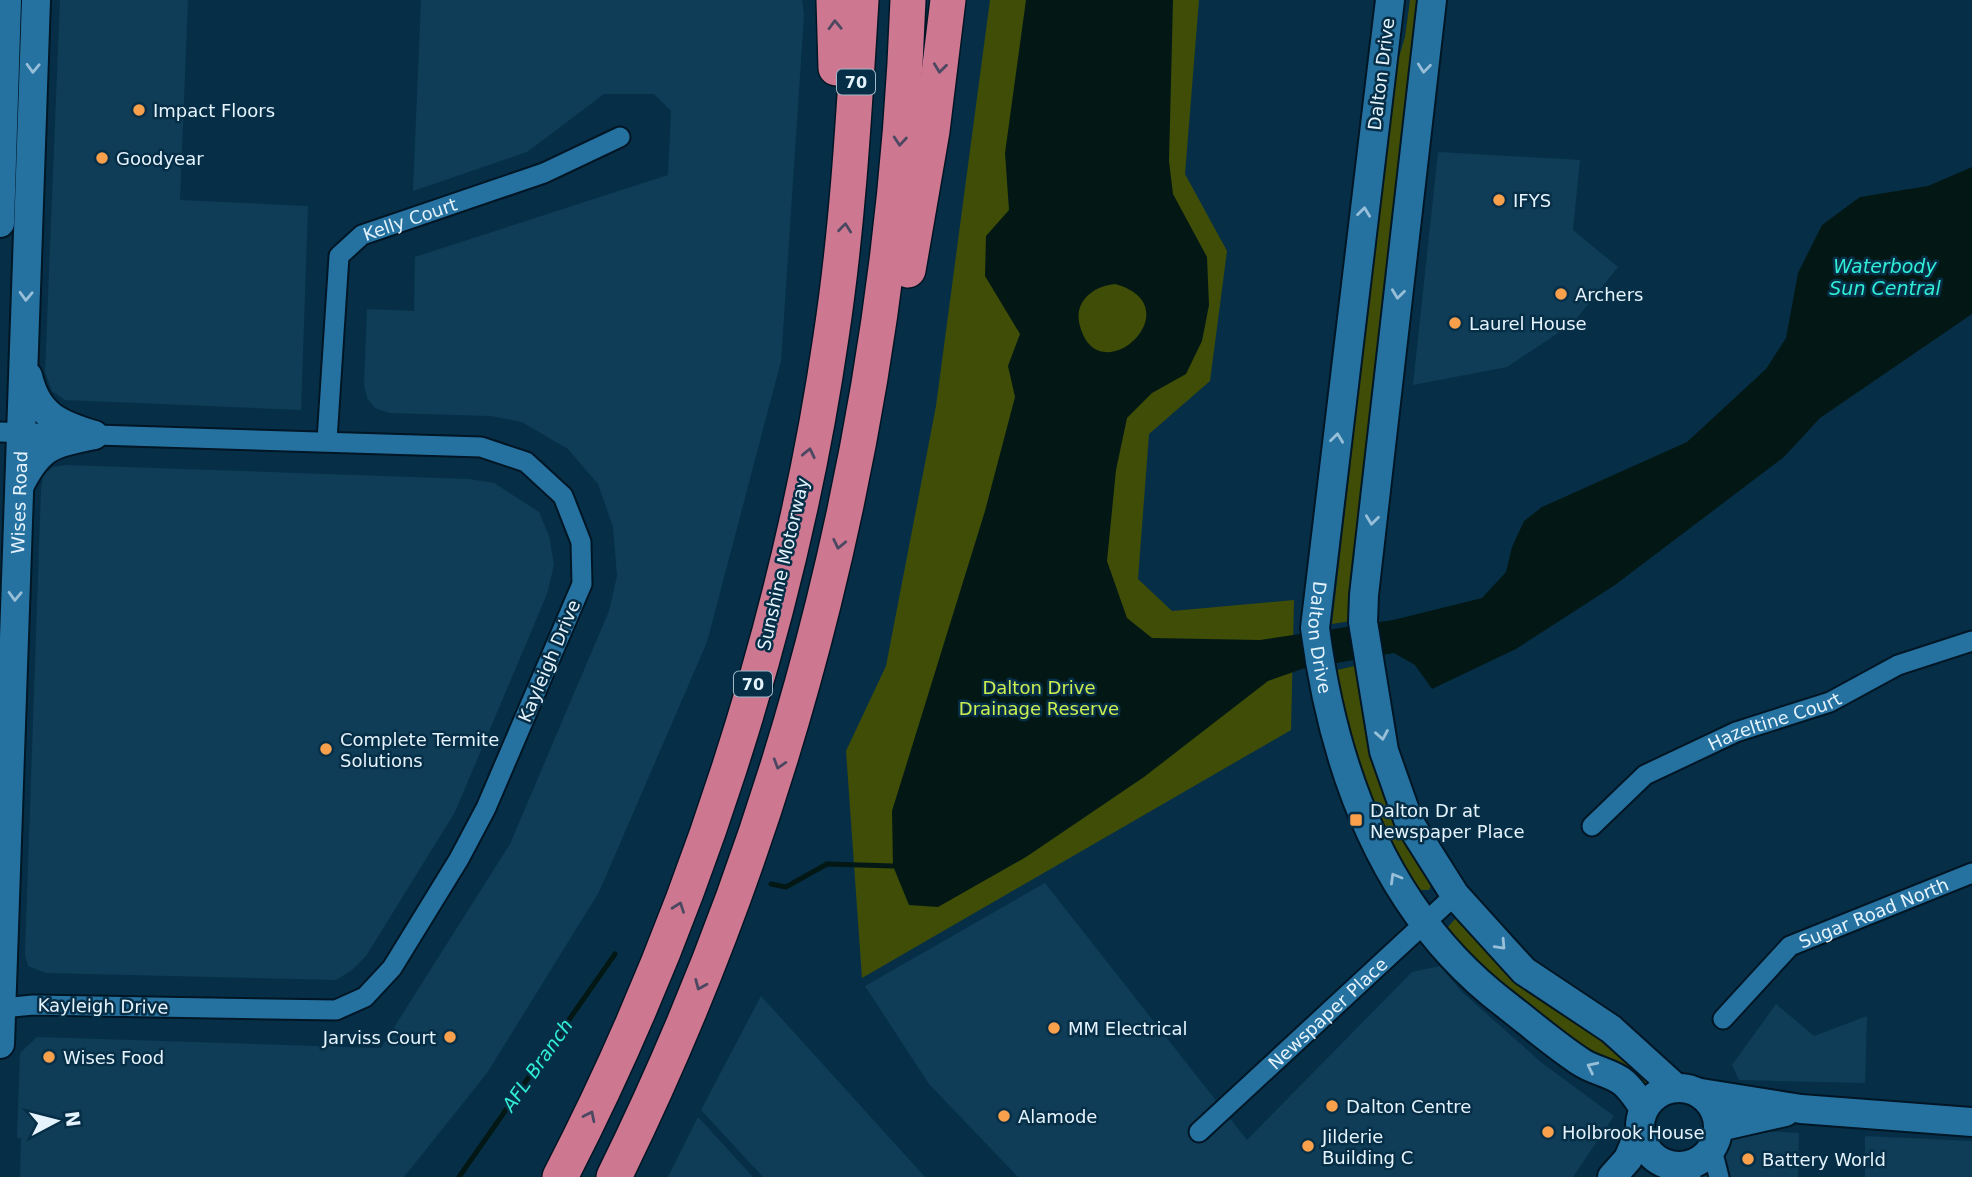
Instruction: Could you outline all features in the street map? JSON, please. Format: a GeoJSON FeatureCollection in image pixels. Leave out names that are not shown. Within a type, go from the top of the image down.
{"type":"FeatureCollection","features":[{"type":"Feature","properties":{"kind":"highway"},"geometry":{"type":"LineString","coordinates":[[834,0],[838,120],[851,164]]}},
{"type":"Feature","properties":{"kind":"highway","name":"Sunshine Motorway"},"geometry":{"type":"LineString","coordinates":[[560,1177],[651,983],[711,820],[773,615],[831,340],[851,164],[861,0]]}},
{"type":"Feature","properties":{"kind":"highway","name":"70"},"geometry":{"type":"LineString","coordinates":[[614,1177],[710,959],[766,808],[833,571],[863,429],[890,249],[905,83],[908,0]]}},
{"type":"Feature","properties":{"kind":"highway"},"geometry":{"type":"LineString","coordinates":[[863,429],[884,390],[893,352],[924,188],[948,0]]}},
{"type":"Feature","properties":{"kind":"main road"},"geometry":{"type":"LineString","coordinates":[[0,223],[7,0]]}},
{"type":"Feature","properties":{"kind":"main road","name":"Wises Road"},"geometry":{"type":"LineString","coordinates":[[0,1044],[19,486],[10,433],[24,356],[36,0]]}},
{"type":"Feature","properties":{"kind":"main road","name":"Dalton Drive"},"geometry":{"type":"LineString","coordinates":[[1390,0],[1315,628],[1322,679],[1342,764],[1375,843],[1422,924],[1472,979],[1583,1063],[1623,1082],[1642,1120]]}},
{"type":"Feature","properties":{"kind":"main road"},"geometry":{"type":"LineString","coordinates":[[1382,62],[1397,29],[1401,0]]}},
{"type":"Feature","properties":{"kind":"main road"},"geometry":{"type":"LineString","coordinates":[[1432,0],[1363,622],[1384,751],[1409,822],[1455,895],[1524,971],[1612,1029],[1688,1090],[1711,1103],[1715,1138]]}},
{"type":"Feature","properties":{"kind":"main road"},"geometry":{"type":"LineString","coordinates":[[24,356],[30,386],[42,410],[66,426],[94,435]]}},
{"type":"Feature","properties":{"kind":"main road"},"geometry":{"type":"LineString","coordinates":[[19,486],[32,460],[49,447],[94,435]]}},
{"type":"Feature","properties":{"kind":"main road"},"geometry":{"type":"LineString","coordinates":[[1612,1177],[1628,1159],[1642,1120],[1662,1091],[1688,1090],[1801,1109],[1870,1112],[1909,1119],[1972,1122]]}},
{"type":"Feature","properties":{"kind":"main road"},"geometry":{"type":"LineString","coordinates":[[1870,1112],[1908,1107],[1972,1107]]}},
{"type":"Feature","properties":{"kind":"main road"},"geometry":{"type":"LineString","coordinates":[[1634,1177],[1646,1166],[1679,1169],[1693,1164],[1715,1138],[1801,1109]]}},
{"type":"Feature","properties":{"kind":"main road"},"geometry":{"type":"LineString","coordinates":[[1642,1120],[1649,1153],[1679,1169]]}},
{"type":"Feature","properties":{"kind":"street","name":"Kelly Court"},"geometry":{"type":"LineString","coordinates":[[327,440],[339,256],[362,235],[544,173],[620,137]]}},
{"type":"Feature","properties":{"kind":"street","name":"Kayleigh Drive"},"geometry":{"type":"LineString","coordinates":[[1,1008],[33,1005],[336,1010],[365,997],[392,968],[459,859],[486,808],[582,584],[581,542],[563,496],[526,462],[481,447],[327,440],[10,433]]}},
{"type":"Feature","properties":{"kind":"street","name":"Hazeltine Court"},"geometry":{"type":"LineString","coordinates":[[1592,826],[1645,775],[1736,732],[1830,702],[1898,665],[1972,641]]}},
{"type":"Feature","properties":{"kind":"street","name":"Sugar Road North"},"geometry":{"type":"LineString","coordinates":[[1723,1019],[1790,946],[1972,873]]}},
{"type":"Feature","properties":{"kind":"street","name":"Newspaper Place"},"geometry":{"type":"LineString","coordinates":[[1199,1132],[1455,895]]}},
{"type":"Feature","properties":{"kind":"street"},"geometry":{"type":"LineString","coordinates":[[1715,1138],[1719,1177]]}},
{"type":"Feature","properties":{"kind":"shaded area"},"geometry":{"type":"Polygon","coordinates":[[[60,0],[188,0],[180,200],[308,206],[301,410],[65,400],[52,391],[45,372],[60,0]]]}},
{"type":"Feature","properties":{"kind":"shaded area"},"geometry":{"type":"Polygon","coordinates":[[[421,0],[802,0],[804,15],[781,361],[707,642],[599,892],[487,1073],[404,1177],[20,1177],[21,1138],[17,1138],[20,1053],[37,1037],[381,1048],[510,844],[609,611],[617,576],[613,527],[598,484],[568,449],[522,422],[491,416],[389,413],[375,408],[367,398],[364,384],[367,309],[414,311],[415,257],[668,175],[671,111],[654,94],[604,94],[527,152],[413,191],[421,0]]]}},
{"type":"Feature","properties":{"kind":"shaded area"},"geometry":{"type":"Polygon","coordinates":[[[1438,152],[1580,160],[1573,230],[1618,267],[1573,323],[1507,367],[1413,385],[1438,152]]]}},
{"type":"Feature","properties":{"kind":"shaded area"},"geometry":{"type":"Polygon","coordinates":[[[67,465],[469,479],[494,483],[539,512],[549,536],[554,565],[547,594],[455,812],[366,956],[352,970],[336,980],[46,973],[28,966],[25,954],[41,490],[43,475],[53,467],[67,465]]]}},
{"type":"Feature","properties":{"kind":"shaded area"},"geometry":{"type":"Polygon","coordinates":[[[1045,883],[1247,1140],[1412,972],[1440,966],[1462,992],[1542,1063],[1614,1116],[1573,1177],[1018,1177],[929,1084],[865,986],[1045,883]]]}},
{"type":"Feature","properties":{"kind":"shaded area"},"geometry":{"type":"Polygon","coordinates":[[[761,996],[925,1177],[763,1177],[701,1110],[761,996]]]}},
{"type":"Feature","properties":{"kind":"shaded area"},"geometry":{"type":"Polygon","coordinates":[[[1776,1004],[1814,1036],[1867,1016],[1865,1083],[1739,1080],[1732,1065],[1776,1004]]]}},
{"type":"Feature","properties":{"kind":"shaded area"},"geometry":{"type":"Polygon","coordinates":[[[698,1117],[753,1177],[668,1177],[698,1117]]]}},
{"type":"Feature","properties":{"kind":"shaded area"},"geometry":{"type":"Polygon","coordinates":[[[1748,1130],[1799,1133],[1798,1177],[1677,1177],[1748,1130]]]}},
{"type":"Feature","properties":{"kind":"shaded area"},"geometry":{"type":"Polygon","coordinates":[[[1865,1136],[1972,1141],[1972,1177],[1865,1177],[1865,1136]]]}},
{"type":"Feature","properties":{"kind":"green space","name":"Dalton Drive Drainage Reserve"},"geometry":{"type":"Polygon","coordinates":[[[990,0],[1199,0],[1185,174],[1227,251],[1210,381],[1149,434],[1138,579],[1172,611],[1294,600],[1291,730],[862,978],[846,751],[886,666],[936,406],[990,0]]]}},
{"type":"Feature","properties":{"kind":"green space"},"geometry":{"type":"Polygon","coordinates":[[[1410,0],[1424,0],[1351,621],[1332,624],[1396,67],[1405,37],[1410,0]]]}},
{"type":"Feature","properties":{"kind":"green space"},"geometry":{"type":"Polygon","coordinates":[[[1359,665],[1432,883],[1429,890],[1417,890],[1378,821],[1350,747],[1337,670],[1359,665]]]}},
{"type":"Feature","properties":{"kind":"green space"},"geometry":{"type":"Polygon","coordinates":[[[1456,918],[1462,918],[1651,1081],[1649,1089],[1642,1091],[1505,994],[1447,928],[1456,918]]]}},
{"type":"Feature","properties":{"kind":"water","name":"Dalton Drive Drainage Reserve"},"geometry":{"type":"Polygon","coordinates":[[[1026,0],[1173,0],[1169,161],[1173,194],[1207,257],[1209,305],[1202,341],[1186,374],[1152,393],[1127,418],[1116,470],[1107,561],[1127,618],[1152,638],[1260,640],[1393,620],[1482,598],[1506,572],[1512,547],[1524,521],[1542,507],[1687,442],[1766,369],[1786,338],[1798,273],[1822,225],[1860,197],[1928,186],[1972,167],[1972,314],[1820,418],[1784,457],[1615,585],[1516,649],[1432,689],[1415,665],[1394,653],[1302,669],[1268,681],[1144,777],[1026,857],[938,907],[909,905],[893,866],[892,811],[985,511],[1015,397],[1008,366],[1020,334],[985,276],[986,236],[1009,210],[1005,153],[1026,0]],[[1115,284],[1099,288],[1087,297],[1079,310],[1079,317],[1080,326],[1090,345],[1105,352],[1121,349],[1135,340],[1144,325],[1146,310],[1137,295],[1115,284]]]}},
{"type":"Feature","properties":{"kind":"waterway","name":"AFL Branch"},"geometry":{"type":"LineString","coordinates":[[771,884],[786,887],[827,864],[893,866]]}},
{"type":"Feature","properties":{"kind":"waterway","name":"AFL Branch"},"geometry":{"type":"LineString","coordinates":[[459,1177],[615,954]]}},
{"type":"Feature","properties":{"kind":"place","name":"Impact Floors"},"geometry":{"type":"Point","coordinates":[139,110]}},
{"type":"Feature","properties":{"kind":"place","name":"Goodyear"},"geometry":{"type":"Point","coordinates":[102,158]}},
{"type":"Feature","properties":{"kind":"place","name":"IFYS"},"geometry":{"type":"Point","coordinates":[1499,200]}},
{"type":"Feature","properties":{"kind":"place","name":"Archers"},"geometry":{"type":"Point","coordinates":[1561,294]}},
{"type":"Feature","properties":{"kind":"place","name":"Laurel House"},"geometry":{"type":"Point","coordinates":[1455,323]}},
{"type":"Feature","properties":{"kind":"place","name":"Complete Termite Solutions"},"geometry":{"type":"Point","coordinates":[326,749]}},
{"type":"Feature","properties":{"kind":"place","name":"Dalton Dr at Newspaper Place"},"geometry":{"type":"Point","coordinates":[1356,820]}},
{"type":"Feature","properties":{"kind":"place","name":"MM Electrical"},"geometry":{"type":"Point","coordinates":[1054,1028]}},
{"type":"Feature","properties":{"kind":"place","name":"Jarviss Court"},"geometry":{"type":"Point","coordinates":[450,1037]}},
{"type":"Feature","properties":{"kind":"place","name":"Wises Food"},"geometry":{"type":"Point","coordinates":[49,1057]}},
{"type":"Feature","properties":{"kind":"place","name":"Dalton Centre"},"geometry":{"type":"Point","coordinates":[1332,1106]}},
{"type":"Feature","properties":{"kind":"place","name":"Alamode"},"geometry":{"type":"Point","coordinates":[1004,1116]}},
{"type":"Feature","properties":{"kind":"place","name":"Holbrook House"},"geometry":{"type":"Point","coordinates":[1548,1132]}},
{"type":"Feature","properties":{"kind":"place","name":"Jilderie Building C"},"geometry":{"type":"Point","coordinates":[1308,1146]}},
{"type":"Feature","properties":{"kind":"place","name":"Battery World"},"geometry":{"type":"Point","coordinates":[1748,1159]}},
{"type":"Feature","properties":{"kind":"water label","name":"Waterbody Sun Central"},"geometry":{"type":"Point","coordinates":[1885,277]}}]}
